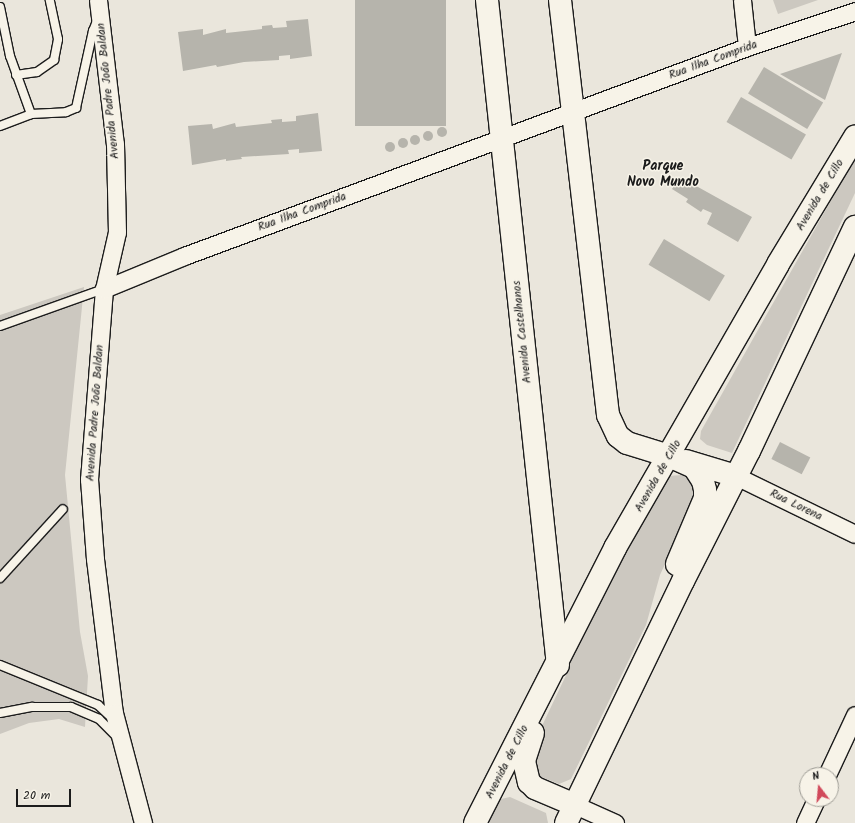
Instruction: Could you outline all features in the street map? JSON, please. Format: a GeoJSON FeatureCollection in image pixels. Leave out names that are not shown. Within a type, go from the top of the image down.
{"type":"FeatureCollection","features":[{"type":"Feature","properties":{"kind":"main road","name":"Avenida Castelhanos"},"geometry":{"type":"LineString","coordinates":[[487,0],[558,665]]}},
{"type":"Feature","properties":{"kind":"main road"},"geometry":{"type":"LineString","coordinates":[[560,0],[608,415],[618,436],[627,443],[736,476]]}},
{"type":"Feature","properties":{"kind":"main road","name":"Avenida de Cillo"},"geometry":{"type":"LineString","coordinates":[[476,823],[558,665],[616,548],[676,458],[778,264],[855,137]]}},
{"type":"Feature","properties":{"kind":"main road"},"geometry":{"type":"LineString","coordinates":[[558,665],[527,748],[525,772],[529,782],[535,788],[571,814],[655,638],[736,476],[855,227]]}},
{"type":"Feature","properties":{"kind":"main road"},"geometry":{"type":"LineString","coordinates":[[655,638],[669,585],[704,498],[705,490],[700,474],[676,458]]}},
{"type":"Feature","properties":{"kind":"street"},"geometry":{"type":"LineString","coordinates":[[742,0],[748,46]]}},
{"type":"Feature","properties":{"kind":"street","name":"Avenida Padre João Baldan"},"geometry":{"type":"LineString","coordinates":[[99,8],[115,144],[117,232],[104,289],[89,478],[104,636],[116,723],[143,823]]}},
{"type":"Feature","properties":{"kind":"street","name":"Rua Ilha Comprida"},"geometry":{"type":"LineString","coordinates":[[104,289],[184,256],[748,46],[855,12]]}},
{"type":"Feature","properties":{"kind":"street","name":"Rua Lorena"},"geometry":{"type":"LineString","coordinates":[[736,476],[855,534]]}},
{"type":"Feature","properties":{"kind":"street"},"geometry":{"type":"LineString","coordinates":[[831,767],[855,715]]}},
{"type":"Feature","properties":{"kind":"street"},"geometry":{"type":"LineString","coordinates":[[804,823],[812,807]]}},
{"type":"Feature","properties":{"kind":"street"},"geometry":{"type":"LineString","coordinates":[[571,814],[615,823]]}},
{"type":"Feature","properties":{"kind":"lane"},"geometry":{"type":"LineString","coordinates":[[16,75],[37,72],[54,60],[58,39],[50,0]]}},
{"type":"Feature","properties":{"kind":"lane"},"geometry":{"type":"LineString","coordinates":[[0,7],[16,75],[31,114]]}},
{"type":"Feature","properties":{"kind":"lane"},"geometry":{"type":"LineString","coordinates":[[0,126],[31,114],[66,112],[76,108],[99,8]]}},
{"type":"Feature","properties":{"kind":"lane"},"geometry":{"type":"LineString","coordinates":[[0,326],[104,289]]}},
{"type":"Feature","properties":{"kind":"lane"},"geometry":{"type":"LineString","coordinates":[[0,578],[64,509]]}},
{"type":"Feature","properties":{"kind":"lane"},"geometry":{"type":"LineString","coordinates":[[0,665],[98,706],[116,723]]}},
{"type":"Feature","properties":{"kind":"lane"},"geometry":{"type":"LineString","coordinates":[[0,713],[32,707],[72,707],[100,719],[122,742]]}},
{"type":"Feature","properties":{"kind":"shaded area"},"geometry":{"type":"Polygon","coordinates":[[[773,0],[818,0],[778,14],[773,0]]]}},
{"type":"Feature","properties":{"kind":"shaded area"},"geometry":{"type":"Polygon","coordinates":[[[855,158],[855,193],[732,453],[707,445],[700,439],[701,431],[855,158]]]}},
{"type":"Feature","properties":{"kind":"shaded area"},"geometry":{"type":"Polygon","coordinates":[[[84,287],[65,475],[80,632],[88,676],[85,727],[59,719],[29,723],[0,734],[0,315],[84,287]]]}},
{"type":"Feature","properties":{"kind":"shaded area"},"geometry":{"type":"Polygon","coordinates":[[[682,475],[692,481],[695,490],[693,503],[660,575],[646,625],[571,779],[559,784],[539,776],[535,772],[531,749],[569,669],[576,636],[668,476],[682,475]]]}},
{"type":"Feature","properties":{"kind":"shaded area"},"geometry":{"type":"Polygon","coordinates":[[[510,797],[546,813],[548,823],[486,823],[493,807],[501,799],[510,797]]]}},
{"type":"Feature","properties":{"kind":"building"},"geometry":{"type":"Polygon","coordinates":[[[355,0],[446,0],[446,126],[355,126],[355,0]]]}},
{"type":"Feature","properties":{"kind":"building"},"geometry":{"type":"Polygon","coordinates":[[[308,19],[312,56],[290,59],[290,55],[279,56],[279,60],[244,62],[217,67],[216,65],[183,71],[178,32],[203,29],[203,35],[226,29],[226,33],[262,29],[262,26],[272,25],[273,28],[287,27],[286,21],[308,19]]]}},
{"type":"Feature","properties":{"kind":"building"},"geometry":{"type":"Polygon","coordinates":[[[842,53],[825,100],[780,74],[842,53]]]}},
{"type":"Feature","properties":{"kind":"building"},"geometry":{"type":"Polygon","coordinates":[[[764,67],[823,103],[807,129],[748,94],[764,67]]]}},
{"type":"Feature","properties":{"kind":"building"},"geometry":{"type":"Polygon","coordinates":[[[741,97],[806,134],[791,160],[726,122],[741,97]]]}},
{"type":"Feature","properties":{"kind":"building"},"geometry":{"type":"Polygon","coordinates":[[[318,113],[322,151],[299,153],[299,149],[288,150],[289,154],[241,157],[242,159],[226,161],[226,159],[192,165],[188,126],[212,124],[213,129],[235,123],[236,127],[272,123],[271,120],[282,119],[282,122],[296,121],[296,116],[318,113]]]}},
{"type":"Feature","properties":{"kind":"building"},"geometry":{"type":"Polygon","coordinates":[[[440,127],[444,127],[446,128],[446,136],[440,137],[437,134],[437,130],[440,127]]]}},
{"type":"Feature","properties":{"kind":"building"},"geometry":{"type":"Polygon","coordinates":[[[426,131],[430,131],[432,132],[432,140],[426,141],[423,138],[423,134],[426,131]]]}},
{"type":"Feature","properties":{"kind":"building"},"geometry":{"type":"Polygon","coordinates":[[[413,135],[417,135],[419,136],[419,144],[413,145],[410,142],[410,138],[413,135]]]}},
{"type":"Feature","properties":{"kind":"building"},"geometry":{"type":"Polygon","coordinates":[[[401,138],[405,138],[407,139],[407,147],[401,148],[398,145],[398,141],[401,138]]]}},
{"type":"Feature","properties":{"kind":"building"},"geometry":{"type":"Polygon","coordinates":[[[388,142],[392,142],[394,143],[394,151],[388,152],[385,149],[385,145],[388,142]]]}},
{"type":"Feature","properties":{"kind":"building"},"geometry":{"type":"Polygon","coordinates":[[[680,177],[752,217],[738,242],[707,224],[712,213],[703,209],[701,212],[686,202],[688,199],[672,189],[680,177]]]}},
{"type":"Feature","properties":{"kind":"building"},"geometry":{"type":"Polygon","coordinates":[[[664,239],[725,276],[709,301],[649,265],[664,239]]]}},
{"type":"Feature","properties":{"kind":"building"},"geometry":{"type":"Polygon","coordinates":[[[780,442],[810,457],[802,474],[771,459],[780,442]]]}},
{"type":"Feature","properties":{"kind":"district","name":"Parque Novo Mundo"},"geometry":{"type":"Point","coordinates":[663,174]}}]}
